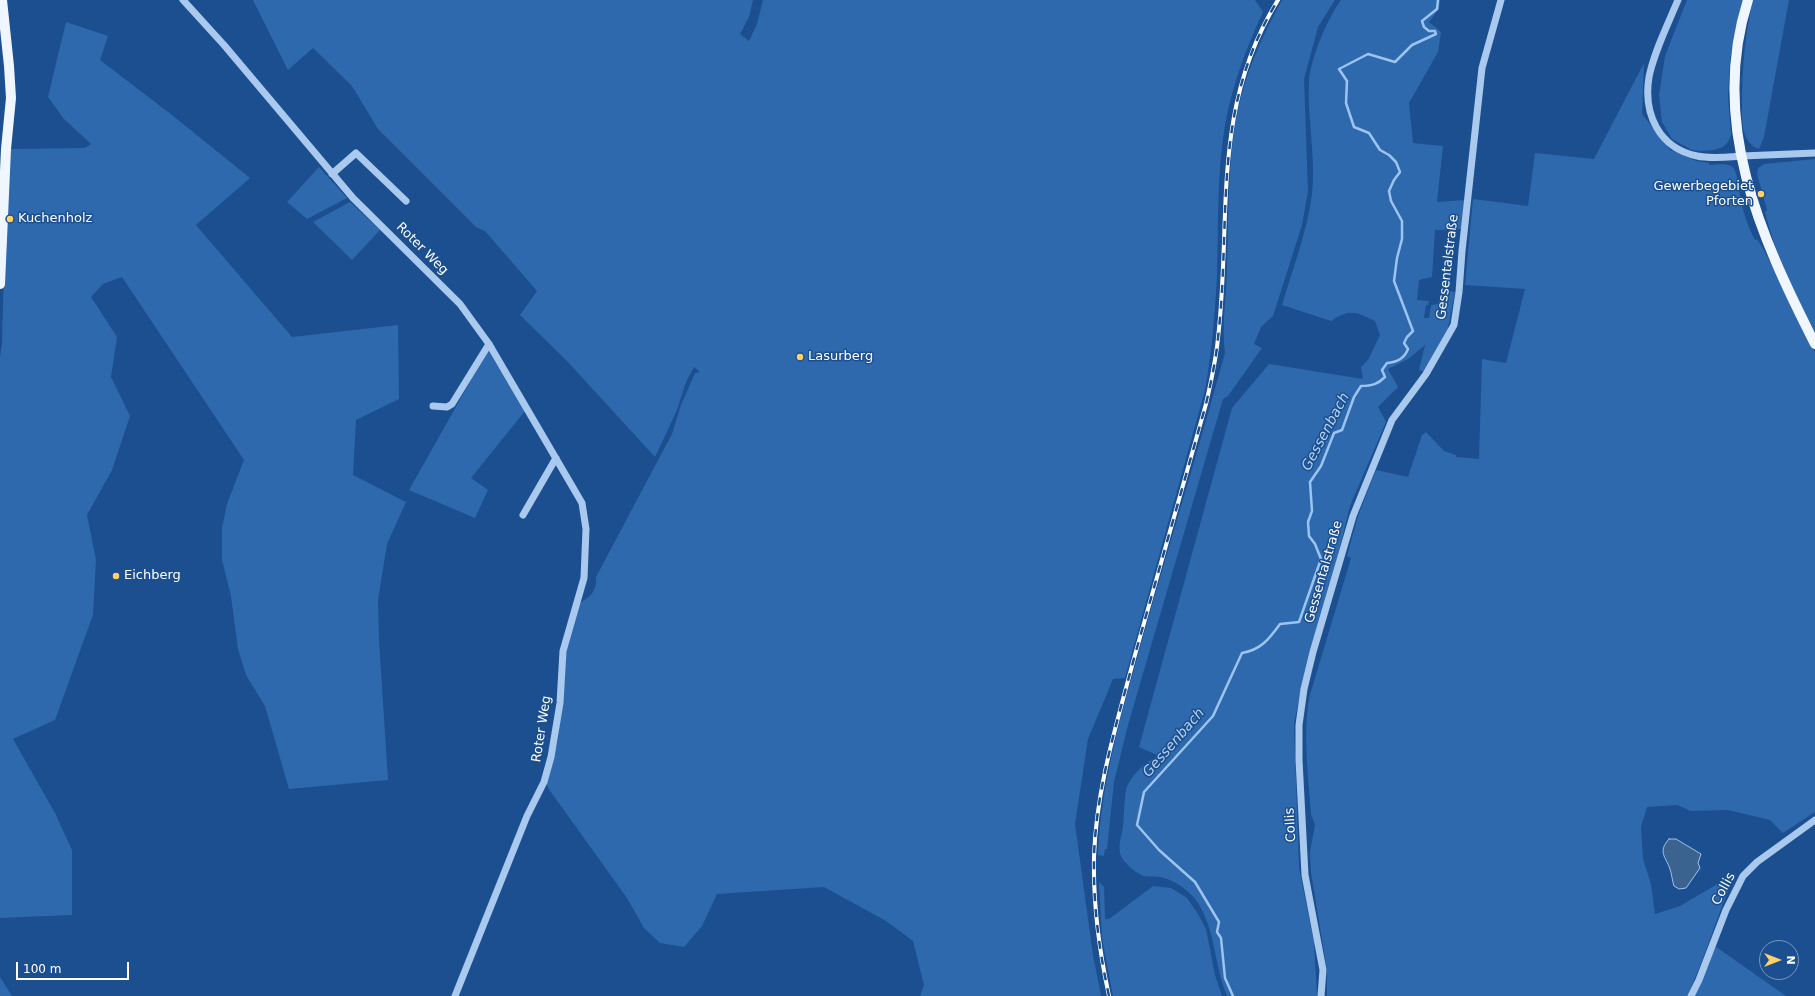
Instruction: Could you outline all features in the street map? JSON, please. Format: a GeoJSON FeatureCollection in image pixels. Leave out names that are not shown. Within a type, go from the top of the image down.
{"type":"FeatureCollection","features":[{"type":"Feature","properties":{"kind":"main road"},"geometry":{"type":"LineString","coordinates":[[0,284],[1,220],[11,98],[2,0]]}},
{"type":"Feature","properties":{"kind":"main road"},"geometry":{"type":"LineString","coordinates":[[1748,0],[1739,35],[1735,59],[1735,115],[1740,156],[1749,192],[1762,230],[1790,295],[1815,344]]}},
{"type":"Feature","properties":{"kind":"street","name":"Roter Weg"},"geometry":{"type":"LineString","coordinates":[[183,0],[224,45],[332,174],[460,304],[489,344],[582,503],[586,529],[584,578],[563,651],[560,703],[551,757],[544,782],[527,816],[455,996]]}},
{"type":"Feature","properties":{"kind":"street","name":"Gessentalstraße"},"geometry":{"type":"LineString","coordinates":[[1313,652],[1353,516],[1392,420],[1426,374],[1454,325],[1459,292],[1462,251],[1482,68],[1501,0]]}},
{"type":"Feature","properties":{"kind":"street"},"geometry":{"type":"LineString","coordinates":[[1678,0],[1654,60],[1649,77],[1648,98],[1655,125],[1661,135],[1670,145],[1681,151],[1698,156],[1815,153]]}},
{"type":"Feature","properties":{"kind":"street","name":"Roter Weg"},"geometry":{"type":"LineString","coordinates":[[332,174],[356,153],[406,201]]}},
{"type":"Feature","properties":{"kind":"street"},"geometry":{"type":"LineString","coordinates":[[433,406],[447,407],[452,404],[489,344]]}},
{"type":"Feature","properties":{"kind":"street"},"geometry":{"type":"LineString","coordinates":[[523,515],[556,458]]}},
{"type":"Feature","properties":{"kind":"street","name":"Collis"},"geometry":{"type":"LineString","coordinates":[[1313,652],[1304,689],[1299,725],[1299,760],[1305,875],[1323,970],[1321,996]]}},
{"type":"Feature","properties":{"kind":"street","name":"Collis"},"geometry":{"type":"LineString","coordinates":[[1691,996],[1699,980],[1726,910],[1743,876],[1758,862],[1815,820]]}},
{"type":"Feature","properties":{"kind":"shaded area"},"geometry":{"type":"Polygon","coordinates":[[[253,0],[753,0],[749,17],[740,34],[749,41],[757,24],[763,0],[1255,0],[1263,12],[1248,46],[1236,82],[1229,106],[1222,148],[1215,304],[1205,390],[1125,678],[1113,679],[1088,739],[1075,824],[1093,955],[1101,996],[920,996],[924,985],[913,941],[886,921],[824,887],[717,894],[702,926],[684,947],[660,943],[644,928],[627,898],[548,788],[546,782],[558,740],[565,650],[580,603],[594,590],[596,577],[672,434],[681,405],[695,373],[700,372],[694,367],[686,382],[677,410],[655,457],[566,360],[520,315],[537,291],[485,231],[476,227],[378,129],[352,86],[313,48],[288,70],[253,0]]]}},
{"type":"Feature","properties":{"kind":"shaded area"},"geometry":{"type":"Polygon","coordinates":[[[1282,0],[1335,0],[1318,27],[1304,79],[1308,191],[1302,225],[1273,316],[1261,327],[1254,344],[1262,348],[1228,396],[1223,399],[1128,725],[1114,782],[1107,849],[1105,849],[1104,856],[1098,855],[1103,799],[1114,745],[1143,637],[1225,353],[1224,321],[1230,181],[1236,118],[1253,60],[1282,0]]]}},
{"type":"Feature","properties":{"kind":"shaded area"},"geometry":{"type":"Polygon","coordinates":[[[1341,0],[1440,0],[1439,9],[1429,22],[1441,32],[1438,52],[1409,103],[1413,143],[1443,146],[1437,202],[1464,200],[1462,229],[1435,230],[1432,277],[1419,280],[1417,300],[1429,301],[1428,305],[1426,305],[1424,318],[1429,318],[1431,305],[1439,304],[1440,290],[1455,292],[1447,333],[1425,372],[1419,370],[1425,345],[1408,359],[1388,369],[1398,387],[1378,407],[1386,422],[1350,506],[1330,588],[1300,693],[1294,724],[1299,868],[1314,942],[1317,996],[1227,996],[1212,937],[1204,914],[1195,899],[1181,886],[1170,880],[1159,877],[1144,876],[1134,871],[1121,856],[1120,845],[1125,794],[1128,785],[1139,770],[1149,761],[1159,756],[1139,747],[1232,408],[1269,364],[1363,379],[1361,367],[1368,360],[1380,335],[1375,321],[1363,315],[1348,313],[1343,314],[1331,321],[1282,305],[1303,236],[1312,194],[1313,166],[1309,109],[1310,72],[1320,39],[1341,0]]]}},
{"type":"Feature","properties":{"kind":"shaded area"},"geometry":{"type":"Polygon","coordinates":[[[1687,0],[1743,0],[1730,59],[1728,97],[1731,135],[1728,142],[1723,147],[1714,150],[1692,150],[1672,139],[1662,122],[1659,95],[1665,56],[1687,0]]]}},
{"type":"Feature","properties":{"kind":"shaded area"},"geometry":{"type":"Polygon","coordinates":[[[1753,0],[1789,0],[1764,137],[1759,149],[1748,141],[1743,129],[1742,116],[1744,52],[1753,0]]]}},
{"type":"Feature","properties":{"kind":"shaded area"},"geometry":{"type":"Polygon","coordinates":[[[66,22],[108,36],[100,60],[172,115],[250,178],[196,225],[292,337],[398,325],[399,399],[356,420],[353,475],[406,502],[387,544],[378,600],[379,640],[388,780],[289,789],[265,706],[246,675],[238,649],[231,596],[222,560],[222,528],[227,504],[244,460],[122,277],[103,284],[91,297],[117,337],[111,377],[130,416],[112,470],[87,515],[96,560],[93,615],[55,720],[13,739],[55,813],[72,850],[72,915],[0,918],[0,357],[2,343],[5,230],[10,149],[85,148],[91,144],[64,119],[48,97],[66,22]]]}},
{"type":"Feature","properties":{"kind":"shaded area"},"geometry":{"type":"Polygon","coordinates":[[[1644,63],[1642,114],[1671,151],[1673,150],[1696,161],[1709,163],[1709,165],[1720,164],[1733,167],[1737,176],[1744,212],[1755,240],[1757,239],[1764,250],[1815,352],[1815,812],[1783,833],[1770,820],[1728,810],[1691,811],[1677,805],[1647,807],[1641,827],[1643,859],[1651,884],[1655,914],[1680,906],[1736,873],[1687,996],[1327,996],[1327,970],[1311,872],[1310,852],[1315,825],[1311,814],[1307,770],[1306,727],[1309,698],[1351,558],[1347,556],[1358,516],[1376,470],[1408,477],[1422,435],[1426,432],[1444,451],[1456,455],[1456,457],[1479,459],[1482,359],[1506,363],[1525,289],[1465,285],[1473,199],[1528,206],[1535,153],[1594,159],[1644,63]]]}},
{"type":"Feature","properties":{"kind":"shaded area"},"geometry":{"type":"Polygon","coordinates":[[[1815,159],[1815,332],[1793,288],[1774,243],[1765,212],[1767,210],[1757,174],[1758,168],[1764,164],[1815,159]]]}},
{"type":"Feature","properties":{"kind":"shaded area"},"geometry":{"type":"Polygon","coordinates":[[[319,167],[347,198],[307,219],[287,202],[319,167]]]}},
{"type":"Feature","properties":{"kind":"shaded area"},"geometry":{"type":"Polygon","coordinates":[[[350,202],[380,230],[352,260],[313,222],[350,202]]]}},
{"type":"Feature","properties":{"kind":"shaded area"},"geometry":{"type":"Polygon","coordinates":[[[488,350],[525,411],[471,478],[488,490],[475,518],[409,490],[488,350]]]}},
{"type":"Feature","properties":{"kind":"shaded area"},"geometry":{"type":"Polygon","coordinates":[[[1669,839],[1676,839],[1701,854],[1698,863],[1700,868],[1686,888],[1679,889],[1674,886],[1670,869],[1663,851],[1665,844],[1669,839]]]}},
{"type":"Feature","properties":{"kind":"shaded area"},"geometry":{"type":"Polygon","coordinates":[[[1099,882],[1104,887],[1105,919],[1109,919],[1153,886],[1171,888],[1187,898],[1206,929],[1215,975],[1222,996],[1113,996],[1102,938],[1099,882]]]}},
{"type":"Feature","properties":{"kind":"shaded area"},"geometry":{"type":"Polygon","coordinates":[[[1712,944],[1759,977],[1759,980],[1763,980],[1786,996],[1691,996],[1712,944]]]}},
{"type":"Feature","properties":{"kind":"shaded area"},"geometry":{"type":"Polygon","coordinates":[[[0,977],[12,996],[0,996],[0,977]]]}},
{"type":"Feature","properties":{"kind":"waterway","name":"Gessenbach"},"geometry":{"type":"LineString","coordinates":[[1233,996],[1225,978],[1221,938],[1217,932],[1219,922],[1195,882],[1159,850],[1137,825],[1144,792],[1213,716],[1242,653],[1249,652],[1264,643],[1280,624],[1299,622],[1321,559],[1315,544],[1309,536],[1308,522],[1312,511],[1310,482],[1321,466],[1334,433],[1342,430],[1354,397],[1361,386],[1368,386],[1377,383],[1385,377],[1382,370],[1387,363],[1400,359],[1408,349],[1404,343],[1413,331],[1394,281],[1397,258],[1402,239],[1402,221],[1391,201],[1389,191],[1400,172],[1396,162],[1389,155],[1380,150],[1369,133],[1354,127],[1346,103],[1347,81],[1339,69],[1368,54],[1395,62],[1412,45],[1436,34],[1435,31],[1429,31],[1424,27],[1422,21],[1437,9],[1438,0]]}},
{"type":"Feature","properties":{"kind":"railway"},"geometry":{"type":"LineString","coordinates":[[1109,996],[1102,961],[1096,910],[1094,875],[1096,832],[1103,783],[1120,710],[1210,388],[1215,363],[1222,294],[1225,207],[1233,124],[1242,82],[1256,41],[1278,0]]}},
{"type":"Feature","properties":{"kind":"place","name":"Gewerbegebiet Pforten"},"geometry":{"type":"Point","coordinates":[1761,194]}},
{"type":"Feature","properties":{"kind":"place","name":"Kuchenholz"},"geometry":{"type":"Point","coordinates":[10,219]}},
{"type":"Feature","properties":{"kind":"place","name":"Lasurberg"},"geometry":{"type":"Point","coordinates":[800,357]}},
{"type":"Feature","properties":{"kind":"place","name":"Eichberg"},"geometry":{"type":"Point","coordinates":[116,576]}}]}
